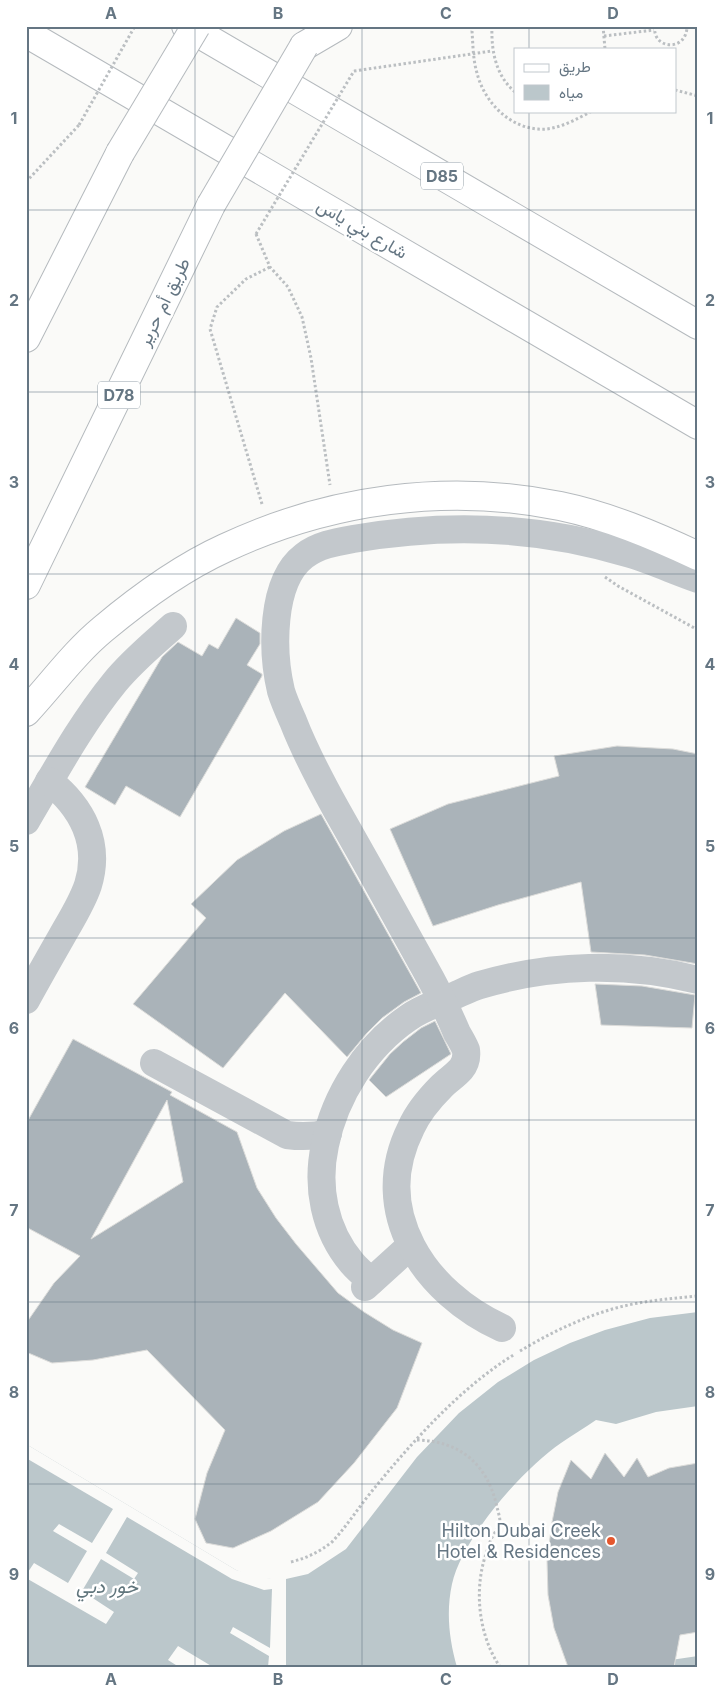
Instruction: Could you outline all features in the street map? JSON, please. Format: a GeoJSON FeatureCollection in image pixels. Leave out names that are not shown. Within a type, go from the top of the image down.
{"type":"FeatureCollection","features":[{"type":"Feature","properties":{"kind":"main road","name":"D85"},"geometry":{"type":"LineString","coordinates":[[186,26],[698,325]]}},
{"type":"Feature","properties":{"kind":"main road"},"geometry":{"type":"LineString","coordinates":[[26,338],[120,153],[196,26]]}},
{"type":"Feature","properties":{"kind":"main road"},"geometry":{"type":"LineString","coordinates":[[310,36],[338,26]]}},
{"type":"Feature","properties":{"kind":"main road","name":"شارع بني ياس"},"geometry":{"type":"LineString","coordinates":[[26,33],[698,425]]}},
{"type":"Feature","properties":{"kind":"main road","name":"طريق أم حرير"},"geometry":{"type":"LineString","coordinates":[[26,585],[211,205],[310,36]]}},
{"type":"Feature","properties":{"kind":"main road"},"geometry":{"type":"LineString","coordinates":[[26,712],[66,665],[102,630],[140,599],[181,572],[224,548],[269,529],[333,510],[364,503],[413,497],[462,496],[511,499],[560,506],[607,519],[654,535],[698,556]]}},
{"type":"Feature","properties":{"kind":"lane"},"geometry":{"type":"LineString","coordinates":[[502,1328],[465,1308],[448,1294],[421,1263],[410,1246],[402,1223],[398,1199],[398,1175],[402,1151],[410,1128],[423,1107],[464,1066],[466,1049],[443,1000],[316,772],[281,692],[276,647],[276,625],[283,585],[291,569],[303,556],[319,547],[386,534],[435,529],[485,529],[534,533],[583,542],[631,554],[698,579]]}},
{"type":"Feature","properties":{"kind":"lane"},"geometry":{"type":"LineString","coordinates":[[26,821],[91,713],[116,681],[173,626]]}},
{"type":"Feature","properties":{"kind":"lane"},"geometry":{"type":"LineString","coordinates":[[26,1000],[80,903],[88,885],[92,865],[91,846],[86,827],[77,809],[65,794],[49,781]]}},
{"type":"Feature","properties":{"kind":"lane"},"geometry":{"type":"LineString","coordinates":[[410,1246],[368,1284],[336,1240],[326,1215],[321,1189],[322,1161],[337,1105],[351,1079],[367,1056],[387,1035],[409,1017],[443,1000],[479,985],[527,974],[576,968],[626,968],[674,974],[698,980]]}},
{"type":"Feature","properties":{"kind":"lane"},"geometry":{"type":"LineString","coordinates":[[154,1063],[287,1135],[301,1137],[328,1133]]}},
{"type":"Feature","properties":{"kind":"path"},"geometry":{"type":"LineString","coordinates":[[26,182],[79,125],[135,26]]}},
{"type":"Feature","properties":{"kind":"path"},"geometry":{"type":"LineString","coordinates":[[473,26],[476,73],[486,96],[503,114],[516,123],[539,130],[565,125],[590,112]]}},
{"type":"Feature","properties":{"kind":"path"},"geometry":{"type":"LineString","coordinates":[[492,26],[492,51],[501,76],[514,91]]}},
{"type":"Feature","properties":{"kind":"path"},"geometry":{"type":"LineString","coordinates":[[603,26],[605,48]]}},
{"type":"Feature","properties":{"kind":"path"},"geometry":{"type":"LineString","coordinates":[[604,36],[654,28],[657,38],[664,44],[673,45],[682,42],[687,34],[687,26]]}},
{"type":"Feature","properties":{"kind":"path"},"geometry":{"type":"LineString","coordinates":[[333,510],[311,358],[302,317],[288,287],[270,267],[256,234],[354,71],[492,51]]}},
{"type":"Feature","properties":{"kind":"path"},"geometry":{"type":"LineString","coordinates":[[676,90],[698,96]]}},
{"type":"Feature","properties":{"kind":"path"},"geometry":{"type":"LineString","coordinates":[[269,529],[210,329],[217,307],[246,279],[270,267]]}},
{"type":"Feature","properties":{"kind":"path"},"geometry":{"type":"LineString","coordinates":[[583,542],[595,568],[606,578],[698,630]]}},
{"type":"Feature","properties":{"kind":"path"},"geometry":{"type":"LineString","coordinates":[[291,1562],[306,1558],[332,1542],[370,1493],[416,1440],[460,1397],[491,1370],[512,1356],[553,1332],[581,1320],[631,1304],[698,1296]]}},
{"type":"Feature","properties":{"kind":"path"},"geometry":{"type":"LineString","coordinates":[[416,1440],[428,1440],[446,1444],[459,1450],[471,1458],[489,1481],[500,1522],[484,1560],[480,1580],[479,1601],[482,1622],[488,1642],[500,1667]]}},
{"type":"Feature","properties":{"kind":"water","name":"خور دبي"},"geometry":{"type":"Polygon","coordinates":[[[698,1312],[698,1406],[656,1412],[616,1424],[596,1420],[561,1443],[529,1470],[512,1487],[481,1526],[458,1566],[450,1594],[449,1626],[457,1667],[26,1667],[26,1444],[236,1570],[256,1578],[286,1579],[308,1574],[346,1549],[417,1457],[459,1413],[498,1382],[534,1360],[570,1343],[605,1330],[650,1318],[698,1312]]]}},
{"type":"Feature","properties":{"kind":"water"},"geometry":{"type":"Polygon","coordinates":[[[698,1656],[698,1667],[654,1667],[664,1661],[698,1656]]]}},
{"type":"Feature","properties":{"kind":"pier"},"geometry":{"type":"Polygon","coordinates":[[[26,1444],[236,1570],[271,1579],[286,1579],[286,1667],[268,1667],[269,1656],[230,1633],[233,1627],[270,1648],[272,1589],[264,1590],[232,1579],[127,1517],[106,1553],[138,1573],[134,1579],[101,1559],[82,1591],[114,1612],[106,1624],[26,1578],[34,1563],[68,1583],[87,1551],[53,1531],[59,1524],[92,1543],[113,1509],[26,1458],[26,1444]]]}},
{"type":"Feature","properties":{"kind":"pier"},"geometry":{"type":"Polygon","coordinates":[[[178,1646],[213,1667],[179,1667],[168,1660],[178,1646]]]}},
{"type":"Feature","properties":{"kind":"building"},"geometry":{"type":"Polygon","coordinates":[[[236,618],[260,633],[260,644],[247,665],[262,674],[262,676],[180,817],[126,786],[115,805],[85,787],[162,657],[178,642],[202,656],[209,644],[218,649],[236,618]]]}},
{"type":"Feature","properties":{"kind":"building"},"geometry":{"type":"Polygon","coordinates":[[[617,746],[673,749],[698,754],[698,964],[645,955],[591,952],[581,882],[498,905],[433,926],[390,829],[448,804],[559,776],[554,756],[617,746]]]}},
{"type":"Feature","properties":{"kind":"building"},"geometry":{"type":"Polygon","coordinates":[[[321,814],[421,993],[404,1002],[382,1018],[347,1057],[285,993],[223,1068],[133,1004],[206,918],[191,904],[237,860],[284,831],[321,814]]]}},
{"type":"Feature","properties":{"kind":"building"},"geometry":{"type":"Polygon","coordinates":[[[595,984],[642,986],[695,995],[692,1028],[601,1025],[595,984]]]}},
{"type":"Feature","properties":{"kind":"building"},"geometry":{"type":"Polygon","coordinates":[[[435,1021],[451,1054],[386,1097],[369,1080],[390,1054],[403,1042],[421,1028],[435,1021]]]}},
{"type":"Feature","properties":{"kind":"building"},"geometry":{"type":"Polygon","coordinates":[[[73,1039],[172,1092],[170,1095],[237,1132],[257,1188],[276,1218],[296,1244],[338,1293],[393,1330],[422,1343],[397,1408],[354,1463],[318,1502],[271,1531],[233,1548],[206,1543],[195,1519],[207,1473],[225,1430],[147,1350],[93,1360],[52,1363],[26,1352],[27,1322],[54,1283],[80,1256],[26,1227],[26,1124],[73,1039]],[[167,1100],[91,1239],[183,1182],[167,1100]]]}},
{"type":"Feature","properties":{"kind":"building","name":"Hilton Dubai Creek Hotel & Residences"},"geometry":{"type":"Polygon","coordinates":[[[605,1453],[624,1477],[637,1458],[648,1477],[669,1468],[698,1463],[698,1632],[680,1635],[674,1667],[568,1667],[554,1628],[548,1595],[547,1561],[558,1492],[571,1460],[591,1479],[605,1453]]]}},
{"type":"Feature","properties":{"kind":"place","name":"Hilton Dubai Creek Hotel & Residences"},"geometry":{"type":"Point","coordinates":[611,1541]}}]}
